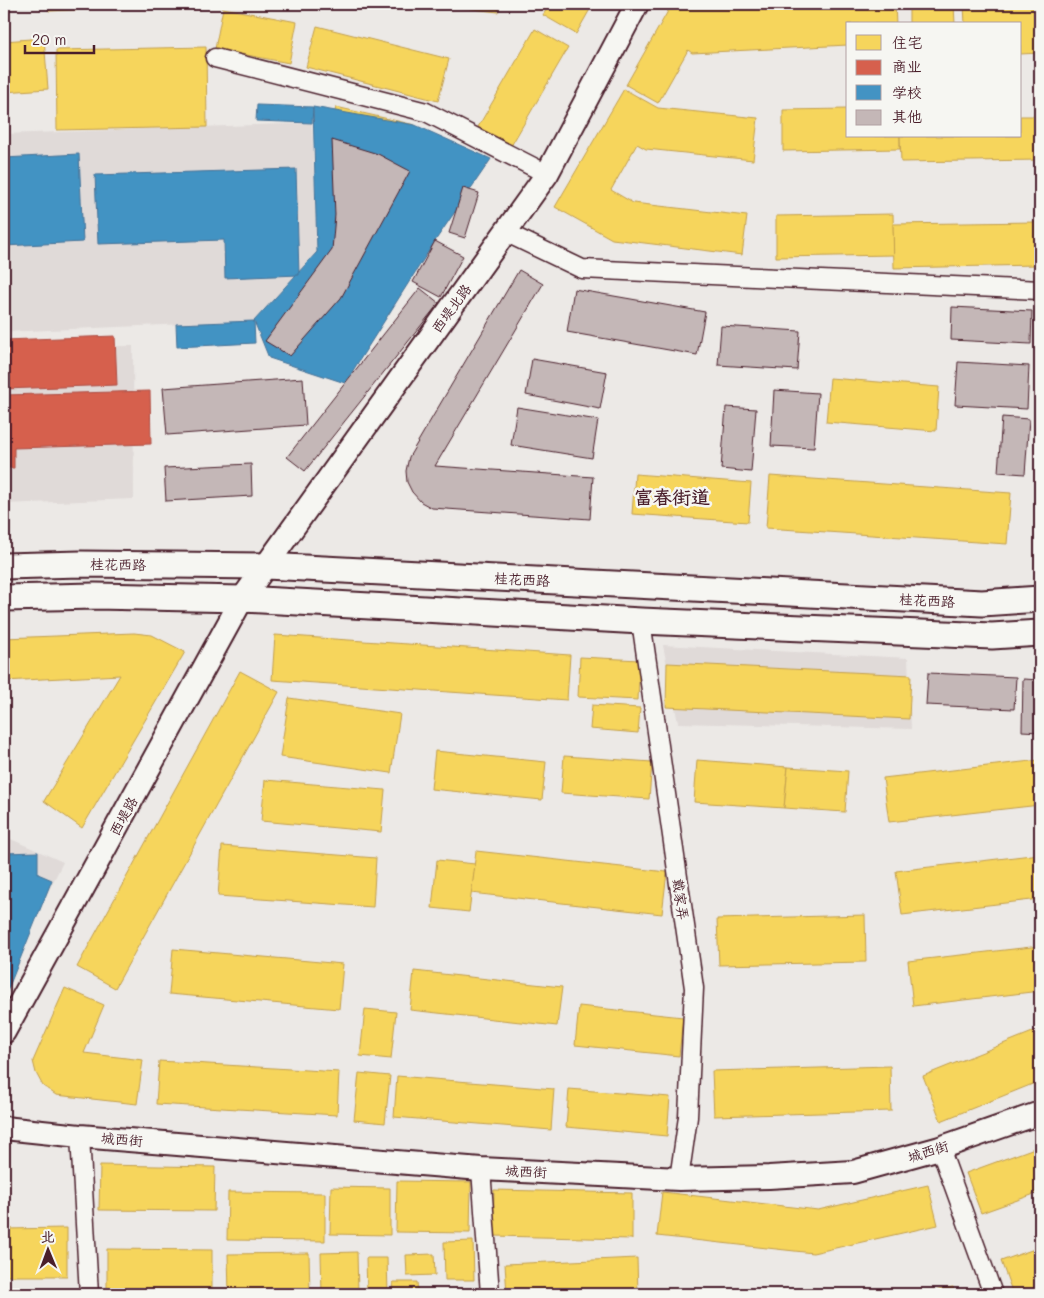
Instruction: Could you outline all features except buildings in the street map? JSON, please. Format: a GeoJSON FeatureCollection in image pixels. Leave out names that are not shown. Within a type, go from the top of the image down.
{"type":"FeatureCollection","features":[{"type":"Feature","properties":{"kind":"main road","name":"桂花西路"},"geometry":{"type":"LineString","coordinates":[[4,566],[81,564],[266,566],[982,603],[1040,599]]}},
{"type":"Feature","properties":{"kind":"main road"},"geometry":{"type":"LineString","coordinates":[[4,598],[95,596],[242,599],[642,622],[992,636],[1040,633]]}},
{"type":"Feature","properties":{"kind":"street","name":"西堤北路"},"geometry":{"type":"LineString","coordinates":[[242,599],[547,174],[637,4]]}},
{"type":"Feature","properties":{"kind":"street"},"geometry":{"type":"LineString","coordinates":[[215,58],[426,112],[547,174]]}},
{"type":"Feature","properties":{"kind":"street"},"geometry":{"type":"LineString","coordinates":[[505,232],[582,269],[1040,290]]}},
{"type":"Feature","properties":{"kind":"street","name":"西堤路"},"geometry":{"type":"LineString","coordinates":[[4,1032],[242,599]]}},
{"type":"Feature","properties":{"kind":"street","name":"戴家弄"},"geometry":{"type":"LineString","coordinates":[[642,622],[694,988],[688,1116],[679,1178]]}},
{"type":"Feature","properties":{"kind":"street","name":"城西街"},"geometry":{"type":"LineString","coordinates":[[4,1128],[480,1169],[679,1178],[770,1177],[853,1172],[940,1148],[1040,1112]]}},
{"type":"Feature","properties":{"kind":"street"},"geometry":{"type":"LineString","coordinates":[[80,1136],[90,1294]]}},
{"type":"Feature","properties":{"kind":"street"},"geometry":{"type":"LineString","coordinates":[[940,1148],[993,1294]]}},
{"type":"Feature","properties":{"kind":"street"},"geometry":{"type":"LineString","coordinates":[[480,1169],[490,1294]]}},
{"type":"Feature","properties":{"kind":"shaded area"},"geometry":{"type":"Polygon","coordinates":[[[312,123],[317,252],[254,321],[4,332],[4,134],[312,123]]]}},
{"type":"Feature","properties":{"kind":"shaded area"},"geometry":{"type":"Polygon","coordinates":[[[133,346],[134,499],[4,504],[4,347],[133,346]]]}},
{"type":"Feature","properties":{"kind":"shaded area"},"geometry":{"type":"Polygon","coordinates":[[[663,645],[908,658],[911,729],[678,723],[663,645]]]}},
{"type":"Feature","properties":{"kind":"shaded area"},"geometry":{"type":"Polygon","coordinates":[[[4,836],[63,862],[4,980],[4,836]]]}},
{"type":"Feature","properties":{"kind":"district","name":"富春街道"},"geometry":{"type":"Point","coordinates":[672,496]}}]}
